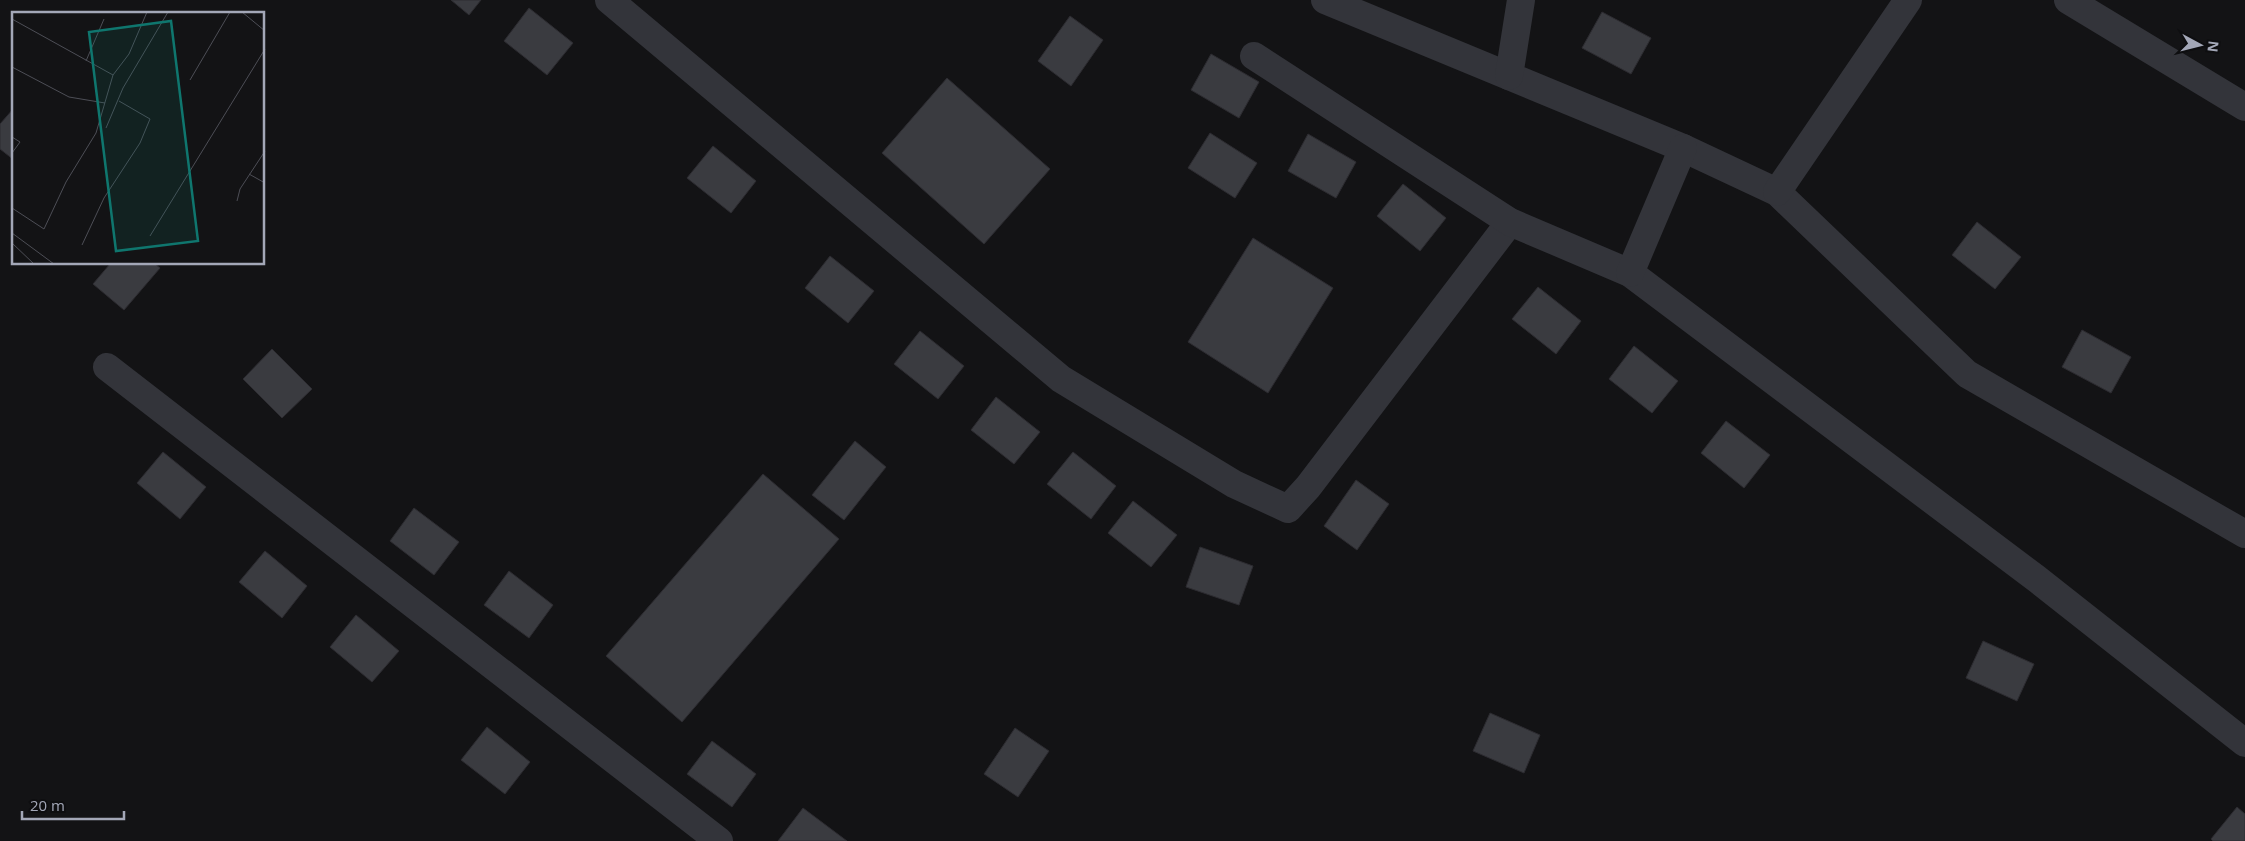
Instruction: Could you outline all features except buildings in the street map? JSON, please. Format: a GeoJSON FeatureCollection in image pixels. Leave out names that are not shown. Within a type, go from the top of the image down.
{"type":"FeatureCollection","features":[{"type":"Feature","properties":{"kind":"street"},"geometry":{"type":"LineString","coordinates":[[609,0],[1061,379],[1234,484],[1288,509],[1308,487],[1510,222]]}},
{"type":"Feature","properties":{"kind":"street"},"geometry":{"type":"LineString","coordinates":[[1325,0],[1682,148],[1777,192],[1967,374],[2245,534]]}},
{"type":"Feature","properties":{"kind":"street"},"geometry":{"type":"LineString","coordinates":[[1509,76],[1521,0]]}},
{"type":"Feature","properties":{"kind":"street"},"geometry":{"type":"LineString","coordinates":[[1777,192],[1908,0]]}},
{"type":"Feature","properties":{"kind":"street"},"geometry":{"type":"LineString","coordinates":[[2068,0],[2245,107]]}},
{"type":"Feature","properties":{"kind":"street"},"geometry":{"type":"LineString","coordinates":[[1254,56],[1510,222],[1630,273],[2037,579],[2245,743]]}},
{"type":"Feature","properties":{"kind":"street"},"geometry":{"type":"LineString","coordinates":[[1630,273],[1682,148]]}},
{"type":"Feature","properties":{"kind":"street"},"geometry":{"type":"LineString","coordinates":[[107,367],[719,841]]}}]}
